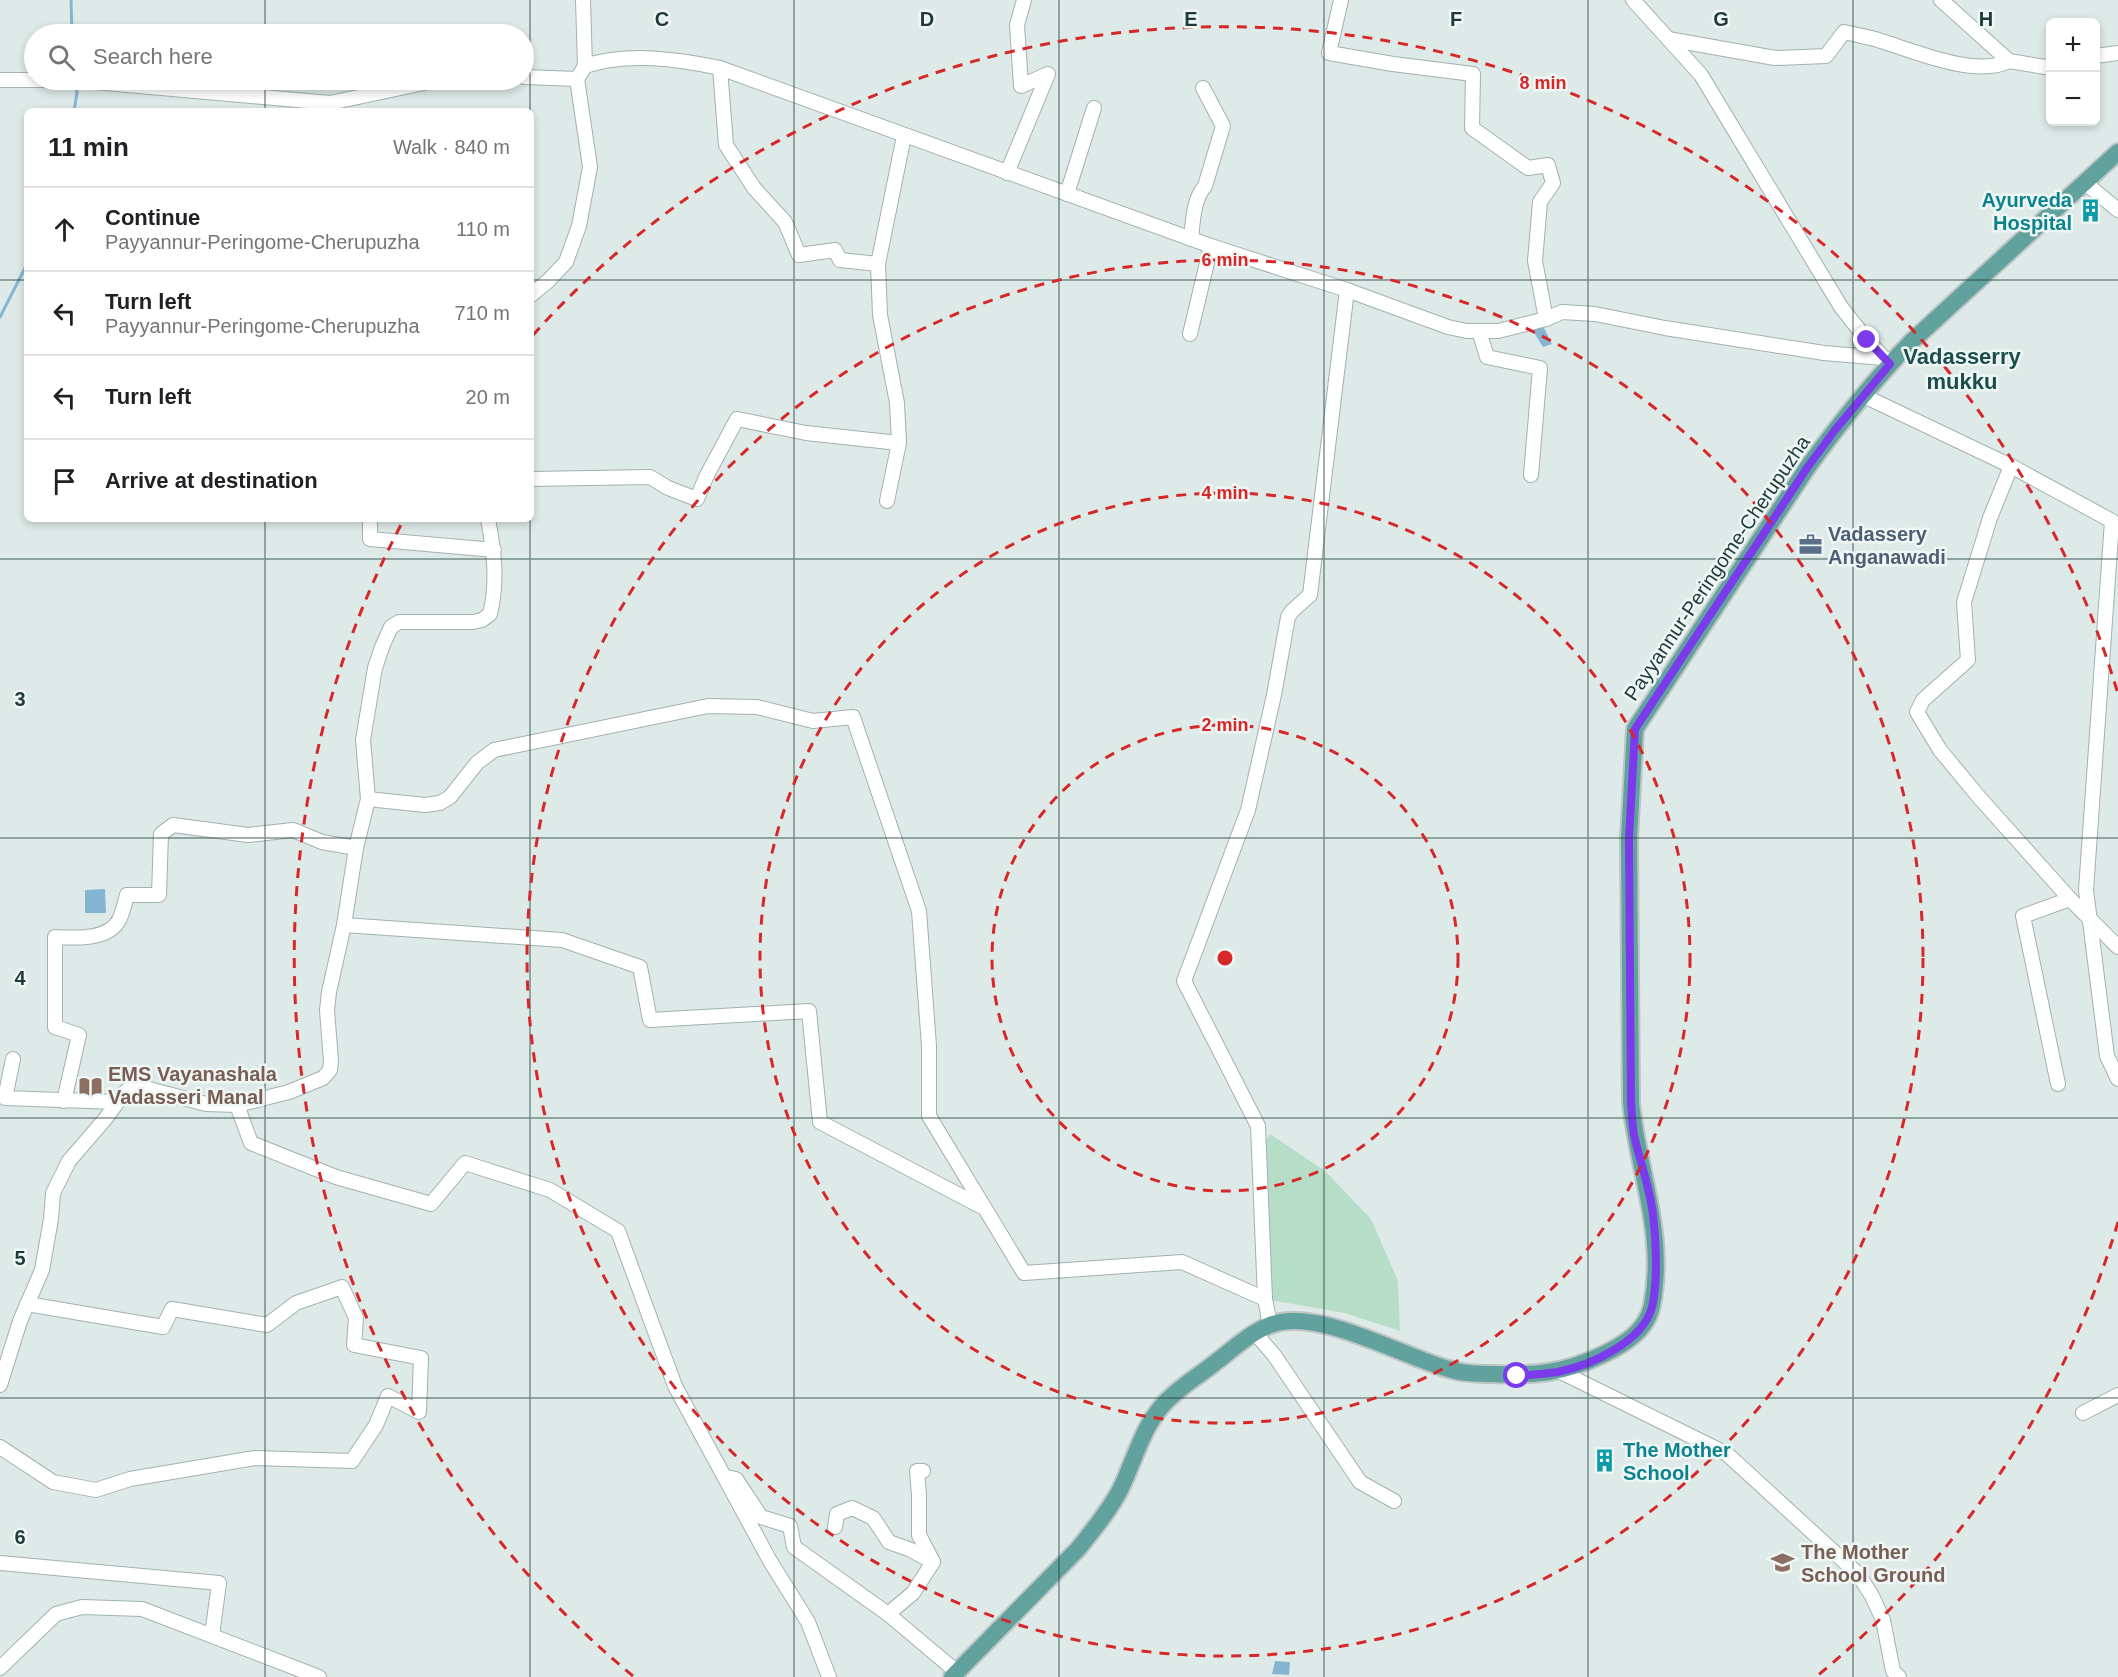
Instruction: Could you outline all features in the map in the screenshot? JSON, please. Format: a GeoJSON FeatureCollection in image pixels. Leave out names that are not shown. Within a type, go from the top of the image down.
{"type":"FeatureCollection","features":[{"type":"Feature","properties":{"kind":"main road","name":"Payyannur-Peringome-Cherupuzha"},"geometry":{"type":"LineString","coordinates":[[955,1675],[1078,1549],[1097,1526],[1120,1490],[1147,1428],[1162,1405],[1262,1329],[1283,1321],[1299,1321],[1352,1332],[1453,1371],[1517,1376],[1559,1371],[1580,1365],[1624,1344],[1640,1330],[1652,1308],[1653,1214],[1634,1134],[1631,1103],[1629,839],[1635,729],[1807,468],[1864,396],[1887,361],[1911,342],[2118,152]]}},
{"type":"Feature","properties":{"kind":"street"},"geometry":{"type":"LineString","coordinates":[[534,293],[566,262],[579,226],[590,167],[577,79],[585,66],[583,0]]}},
{"type":"Feature","properties":{"kind":"street"},"geometry":{"type":"LineString","coordinates":[[1007,173],[1048,74],[1021,86],[1017,25],[1024,0]]}},
{"type":"Feature","properties":{"kind":"street"},"geometry":{"type":"LineString","coordinates":[[1341,0],[1329,53],[1473,74],[1472,128],[1528,168],[1548,165],[1553,183],[1540,202],[1535,261],[1546,319]]}},
{"type":"Feature","properties":{"kind":"street"},"geometry":{"type":"LineString","coordinates":[[1633,0],[1701,75],[1841,307],[1887,361]]}},
{"type":"Feature","properties":{"kind":"street"},"geometry":{"type":"LineString","coordinates":[[1941,0],[2009,61],[2046,67]]}},
{"type":"Feature","properties":{"kind":"street"},"geometry":{"type":"LineString","coordinates":[[1668,39],[1775,58],[1789,58],[1826,56],[1844,33],[1880,40],[1926,57],[1978,66],[2000,65],[2009,61]]}},
{"type":"Feature","properties":{"kind":"street"},"geometry":{"type":"LineString","coordinates":[[2100,55],[2118,53]]}},
{"type":"Feature","properties":{"kind":"street"},"geometry":{"type":"LineString","coordinates":[[585,66],[610,59],[681,60],[720,68],[1191,239],[1467,332],[1498,331],[1546,319],[1562,312],[1596,314],[1665,328],[1887,361]]}},
{"type":"Feature","properties":{"kind":"street"},"geometry":{"type":"LineString","coordinates":[[720,68],[726,145],[754,188],[785,222],[799,255],[834,250],[840,260],[878,264]]}},
{"type":"Feature","properties":{"kind":"street"},"geometry":{"type":"LineString","coordinates":[[534,77],[577,79]]}},
{"type":"Feature","properties":{"kind":"street"},"geometry":{"type":"LineString","coordinates":[[0,80],[24,80]]}},
{"type":"Feature","properties":{"kind":"street"},"geometry":{"type":"LineString","coordinates":[[1191,239],[1196,202],[1199,192],[1205,186],[1223,126],[1203,88]]}},
{"type":"Feature","properties":{"kind":"street"},"geometry":{"type":"LineString","coordinates":[[190,90],[330,103],[391,90]]}},
{"type":"Feature","properties":{"kind":"street"},"geometry":{"type":"LineString","coordinates":[[1067,194],[1094,108]]}},
{"type":"Feature","properties":{"kind":"street"},"geometry":{"type":"LineString","coordinates":[[887,501],[899,443],[897,403],[880,315],[878,264],[904,136]]}},
{"type":"Feature","properties":{"kind":"street"},"geometry":{"type":"LineString","coordinates":[[2084,182],[2118,210]]}},
{"type":"Feature","properties":{"kind":"street"},"geometry":{"type":"LineString","coordinates":[[1190,334],[1211,246]]}},
{"type":"Feature","properties":{"kind":"street"},"geometry":{"type":"LineString","coordinates":[[1347,290],[1310,595],[1288,617],[1274,695],[1248,810],[1184,981],[1258,1126],[1265,1299],[1262,1329],[1274,1355],[1360,1482],[1394,1501]]}},
{"type":"Feature","properties":{"kind":"street"},"geometry":{"type":"LineString","coordinates":[[1479,332],[1487,357],[1540,368],[1531,475]]}},
{"type":"Feature","properties":{"kind":"street"},"geometry":{"type":"LineString","coordinates":[[1864,396],[2011,466],[2115,522],[2086,890],[2107,1056],[2118,1079]]}},
{"type":"Feature","properties":{"kind":"street"},"geometry":{"type":"LineString","coordinates":[[534,479],[650,477],[668,488],[697,499],[737,419],[806,433],[899,443]]}},
{"type":"Feature","properties":{"kind":"street"},"geometry":{"type":"LineString","coordinates":[[2011,466],[1990,518],[1964,602],[1968,660],[1923,700],[1917,712],[1940,750],[2070,899],[2118,947]]}},
{"type":"Feature","properties":{"kind":"street"},"geometry":{"type":"LineString","coordinates":[[370,522],[370,539],[494,550]]}},
{"type":"Feature","properties":{"kind":"street"},"geometry":{"type":"LineString","coordinates":[[0,1385],[27,1304],[42,1270],[53,1193],[69,1161],[129,1089],[145,1088],[206,1104],[237,1105],[289,1092],[323,1078],[330,1070],[327,1010],[356,848],[368,799],[363,740],[375,668],[391,627],[399,622],[473,622],[482,620],[490,614],[495,596],[494,550],[489,522]]}},
{"type":"Feature","properties":{"kind":"street"},"geometry":{"type":"LineString","coordinates":[[368,799],[425,805],[440,803],[450,797],[477,764],[494,750],[708,706],[757,707],[813,721],[853,717],[919,911],[929,1046],[929,1116],[1024,1273],[1182,1262],[1265,1299]]}},
{"type":"Feature","properties":{"kind":"street"},"geometry":{"type":"LineString","coordinates":[[64,1101],[79,1035],[55,1027],[55,937],[82,938],[110,930],[120,919],[127,895],[159,895],[161,834],[173,825],[248,836],[293,830],[322,842],[356,848]]}},
{"type":"Feature","properties":{"kind":"street"},"geometry":{"type":"LineString","coordinates":[[2058,1084],[2023,916],[2070,899]]}},
{"type":"Feature","properties":{"kind":"street"},"geometry":{"type":"LineString","coordinates":[[344,925],[562,940],[640,967],[650,1020],[809,1011],[820,1122],[985,1209]]}},
{"type":"Feature","properties":{"kind":"street"},"geometry":{"type":"LineString","coordinates":[[13,1059],[5,1098],[117,1102]]}},
{"type":"Feature","properties":{"kind":"street"},"geometry":{"type":"LineString","coordinates":[[237,1105],[251,1143],[336,1177],[431,1204],[465,1163],[550,1190],[618,1231],[675,1386],[770,1562],[808,1622],[829,1677]]}},
{"type":"Feature","properties":{"kind":"street"},"geometry":{"type":"LineString","coordinates":[[0,1447],[53,1482],[96,1490],[130,1479],[255,1458],[352,1461],[376,1425],[388,1396],[419,1412],[421,1358],[354,1345],[356,1318],[342,1287],[296,1303],[267,1325],[172,1309],[164,1327],[27,1304]]}},
{"type":"Feature","properties":{"kind":"street"},"geometry":{"type":"LineString","coordinates":[[1559,1371],[1726,1454],[1858,1574],[1883,1620],[1895,1675]]}},
{"type":"Feature","properties":{"kind":"street"},"geometry":{"type":"LineString","coordinates":[[2083,1413],[2118,1395]]}},
{"type":"Feature","properties":{"kind":"street"},"geometry":{"type":"LineString","coordinates":[[923,1471],[916,1471],[919,1495],[919,1535],[933,1562]]}},
{"type":"Feature","properties":{"kind":"street"},"geometry":{"type":"LineString","coordinates":[[724,1477],[736,1479],[761,1517],[790,1526],[794,1547],[888,1614],[955,1675]]}},
{"type":"Feature","properties":{"kind":"street"},"geometry":{"type":"LineString","coordinates":[[834,1527],[837,1514],[852,1508],[873,1518],[889,1542],[911,1550],[933,1562]]}},
{"type":"Feature","properties":{"kind":"street"},"geometry":{"type":"LineString","coordinates":[[888,1614],[913,1593],[933,1562]]}},
{"type":"Feature","properties":{"kind":"street"},"geometry":{"type":"LineString","coordinates":[[0,1563],[219,1583],[212,1635]]}},
{"type":"Feature","properties":{"kind":"street"},"geometry":{"type":"LineString","coordinates":[[0,1668],[56,1614],[82,1607],[142,1609],[319,1677]]}},
{"type":"Feature","properties":{"kind":"green space"},"geometry":{"type":"Polygon","coordinates":[[[1270,1134],[1325,1171],[1371,1219],[1398,1281],[1400,1331],[1345,1313],[1270,1300],[1265,1142],[1270,1134]]]}},
{"type":"Feature","properties":{"kind":"water"},"geometry":{"type":"Polygon","coordinates":[[[1543,326],[1552,344],[1543,347],[1533,331],[1543,326]]]}},
{"type":"Feature","properties":{"kind":"water"},"geometry":{"type":"Polygon","coordinates":[[[105,889],[106,913],[85,913],[85,890],[105,889]]]}},
{"type":"Feature","properties":{"kind":"water"},"geometry":{"type":"Polygon","coordinates":[[[1275,1661],[1290,1662],[1289,1675],[1272,1674],[1275,1661]]]}},
{"type":"Feature","properties":{"kind":"waterway"},"geometry":{"type":"LineString","coordinates":[[71,0],[72,24]]}},
{"type":"Feature","properties":{"kind":"waterway"},"geometry":{"type":"LineString","coordinates":[[74,108],[77,90]]}},
{"type":"Feature","properties":{"kind":"waterway"},"geometry":{"type":"LineString","coordinates":[[0,317],[24,270]]}},
{"type":"Feature","properties":{"kind":"place","name":"Ayurveda Hospital"},"geometry":{"type":"Point","coordinates":[2090,211]}},
{"type":"Feature","properties":{"kind":"place","name":"Vadassery Anganawadi"},"geometry":{"type":"Point","coordinates":[1810,545]}},
{"type":"Feature","properties":{"kind":"place","name":"EMS Vayanashala Vadasseri Manal"},"geometry":{"type":"Point","coordinates":[90,1086]}},
{"type":"Feature","properties":{"kind":"place","name":"The Mother School"},"geometry":{"type":"Point","coordinates":[1605,1461]}},
{"type":"Feature","properties":{"kind":"place","name":"The Mother School Ground"},"geometry":{"type":"Point","coordinates":[1783,1563]}},
{"type":"Feature","properties":{"kind":"district","name":"Vadasserry mukku"},"geometry":{"type":"Point","coordinates":[1962,368]}},
{"type":"Feature","properties":{"kind":"route"},"geometry":{"type":"LineString","coordinates":[[1517,1376],[1559,1371],[1580,1365],[1609,1352],[1624,1344],[1640,1330],[1652,1308],[1653,1214],[1634,1134],[1631,1103],[1629,839],[1635,729],[1807,468],[1835,430],[1890,364],[1867,340]]}}]}
